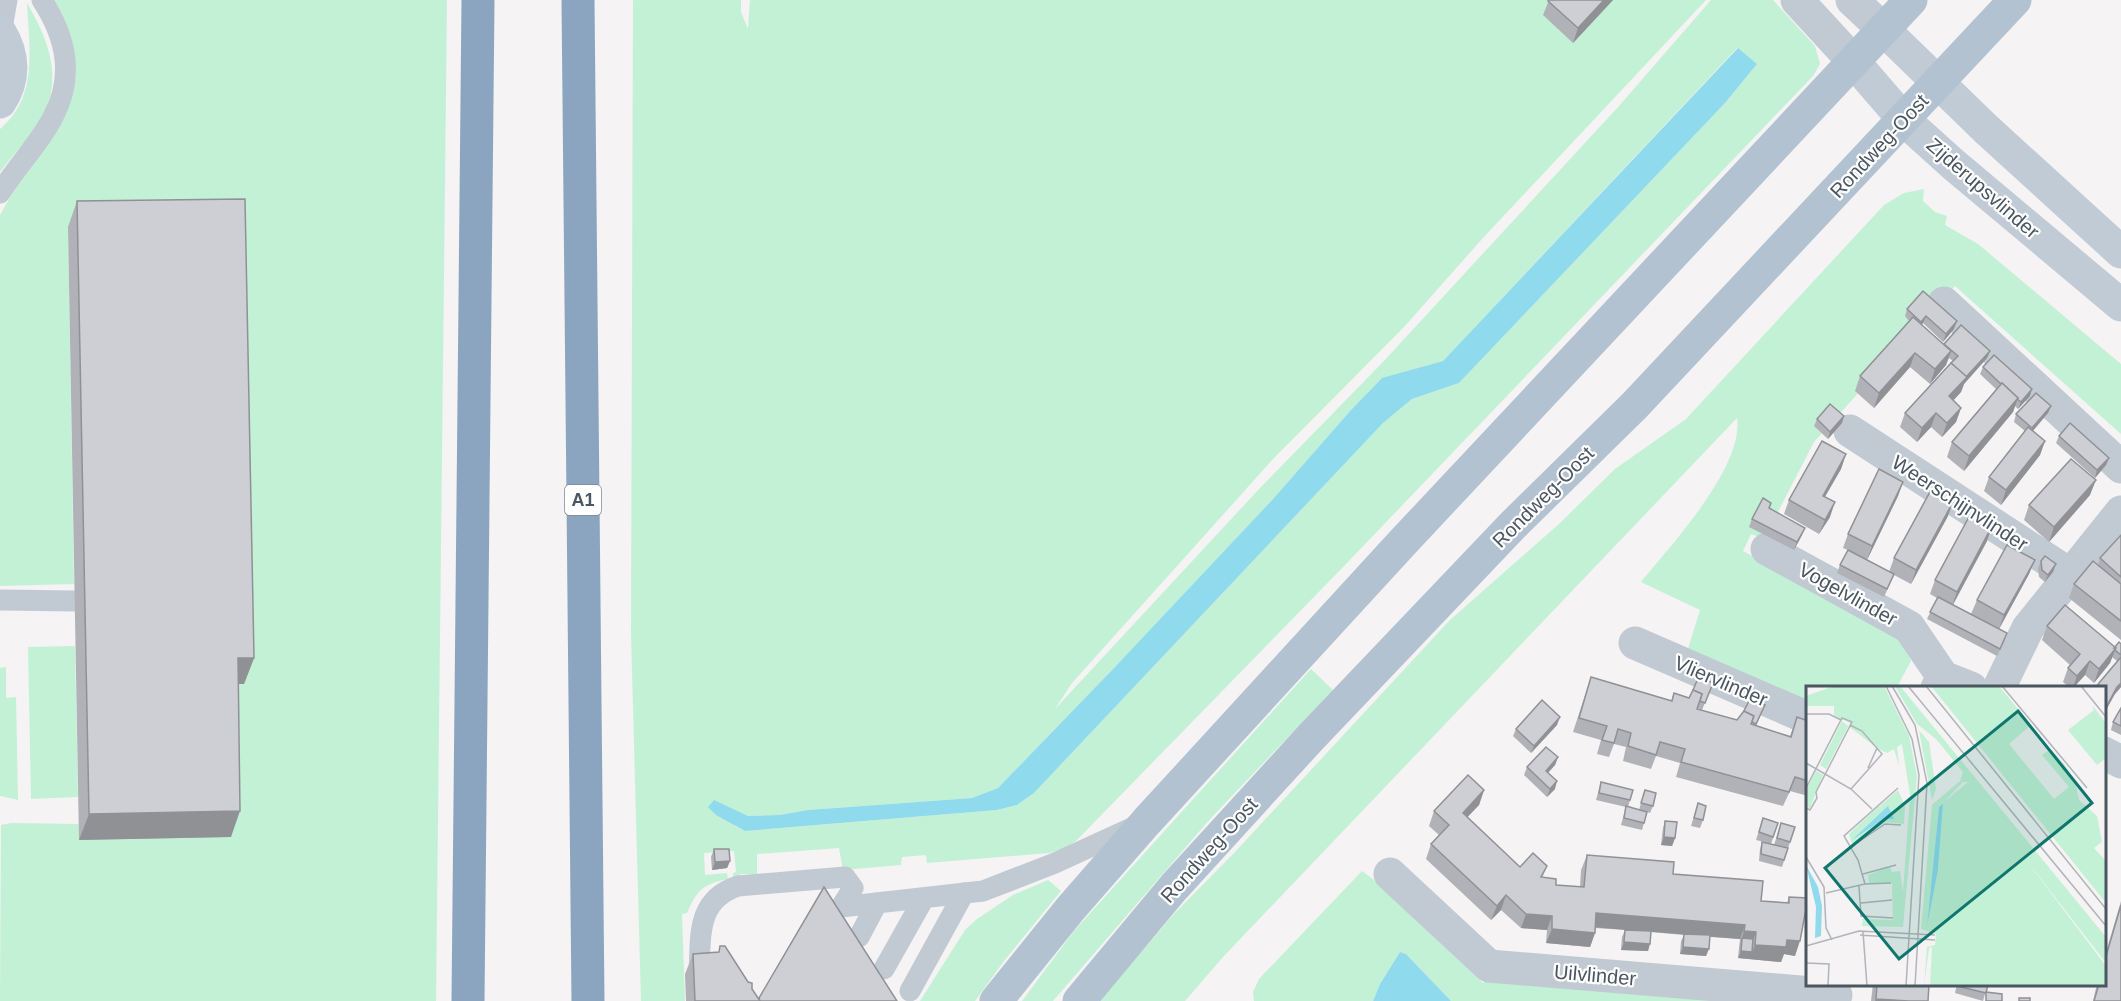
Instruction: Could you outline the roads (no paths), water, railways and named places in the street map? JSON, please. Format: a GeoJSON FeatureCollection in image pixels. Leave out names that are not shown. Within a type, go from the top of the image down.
{"type":"FeatureCollection","features":[{"type":"Feature","properties":{"kind":"highway"},"geometry":{"type":"LineString","coordinates":[[468,1001],[478,0]]}},
{"type":"Feature","properties":{"kind":"highway","name":"A1"},"geometry":{"type":"LineString","coordinates":[[578,0],[588,1001]]}},
{"type":"Feature","properties":{"kind":"main road"},"geometry":{"type":"LineString","coordinates":[[996,1001],[1071,908],[1147,820],[1403,542],[1911,0]]}},
{"type":"Feature","properties":{"kind":"main road","name":"Rondweg-Oost"},"geometry":{"type":"LineString","coordinates":[[1079,1001],[1174,886],[1311,737],[1515,523],[1635,405],[2015,0]]}},
{"type":"Feature","properties":{"kind":"street"},"geometry":{"type":"LineString","coordinates":[[1797,0],[1854,62]]}},
{"type":"Feature","properties":{"kind":"street"},"geometry":{"type":"LineString","coordinates":[[1852,0],[2121,252]]}},
{"type":"Feature","properties":{"kind":"street"},"geometry":{"type":"LineString","coordinates":[[0,102],[10,79],[11,63],[8,48],[1,33]]}},
{"type":"Feature","properties":{"kind":"street","name":"Zijderupsvlinder"},"geometry":{"type":"LineString","coordinates":[[1854,62],[1904,120],[1975,184],[2121,305]]}},
{"type":"Feature","properties":{"kind":"street"},"geometry":{"type":"LineString","coordinates":[[1944,303],[2121,466]]}},
{"type":"Feature","properties":{"kind":"street","name":"Weerschijnvlinder"},"geometry":{"type":"LineString","coordinates":[[1850,431],[2071,575]]}},
{"type":"Feature","properties":{"kind":"street"},"geometry":{"type":"LineString","coordinates":[[1999,686],[2028,628],[2121,512]]}},
{"type":"Feature","properties":{"kind":"street","name":"Vogelvlinder"},"geometry":{"type":"LineString","coordinates":[[1767,549],[1909,627],[1950,684]]}},
{"type":"Feature","properties":{"kind":"street","name":"Vliervlinder"},"geometry":{"type":"LineString","coordinates":[[1635,644],[1806,717]]}},
{"type":"Feature","properties":{"kind":"street"},"geometry":{"type":"LineString","coordinates":[[2106,754],[2121,762]]}},
{"type":"Feature","properties":{"kind":"street","name":"Uilvlinder"},"geometry":{"type":"LineString","coordinates":[[1390,874],[1489,966],[1837,993]]}},
{"type":"Feature","properties":{"kind":"lane"},"geometry":{"type":"LineString","coordinates":[[1,33],[7,0]]}},
{"type":"Feature","properties":{"kind":"lane"},"geometry":{"type":"LineString","coordinates":[[0,193],[53,118],[64,84],[66,63],[60,32],[42,0]]}},
{"type":"Feature","properties":{"kind":"lane"},"geometry":{"type":"LineString","coordinates":[[0,600],[75,601]]}},
{"type":"Feature","properties":{"kind":"lane"},"geometry":{"type":"LineString","coordinates":[[699,973],[704,915],[712,901],[724,891],[738,886],[845,877],[853,888],[841,907],[983,891],[1055,862],[1147,820]]}},
{"type":"Feature","properties":{"kind":"lane"},"geometry":{"type":"LineString","coordinates":[[910,991],[964,893]]}},
{"type":"Feature","properties":{"kind":"lane"},"geometry":{"type":"LineString","coordinates":[[884,969],[924,898]]}},
{"type":"Feature","properties":{"kind":"lane"},"geometry":{"type":"LineString","coordinates":[[859,938],[877,903]]}},
{"type":"Feature","properties":{"kind":"water"},"geometry":{"type":"Polygon","coordinates":[[[1738,48],[1757,64],[1725,103],[1459,383],[1412,399],[1383,423],[1034,793],[1017,805],[997,810],[745,831],[716,815],[708,807],[714,800],[748,816],[779,815],[808,810],[972,798],[998,788],[1273,499],[1382,378],[1443,361],[1738,48]]]}},
{"type":"Feature","properties":{"kind":"water"},"geometry":{"type":"Polygon","coordinates":[[[1400,952],[1406,954],[1451,1001],[1373,1001],[1380,984],[1400,952]]]}}]}
